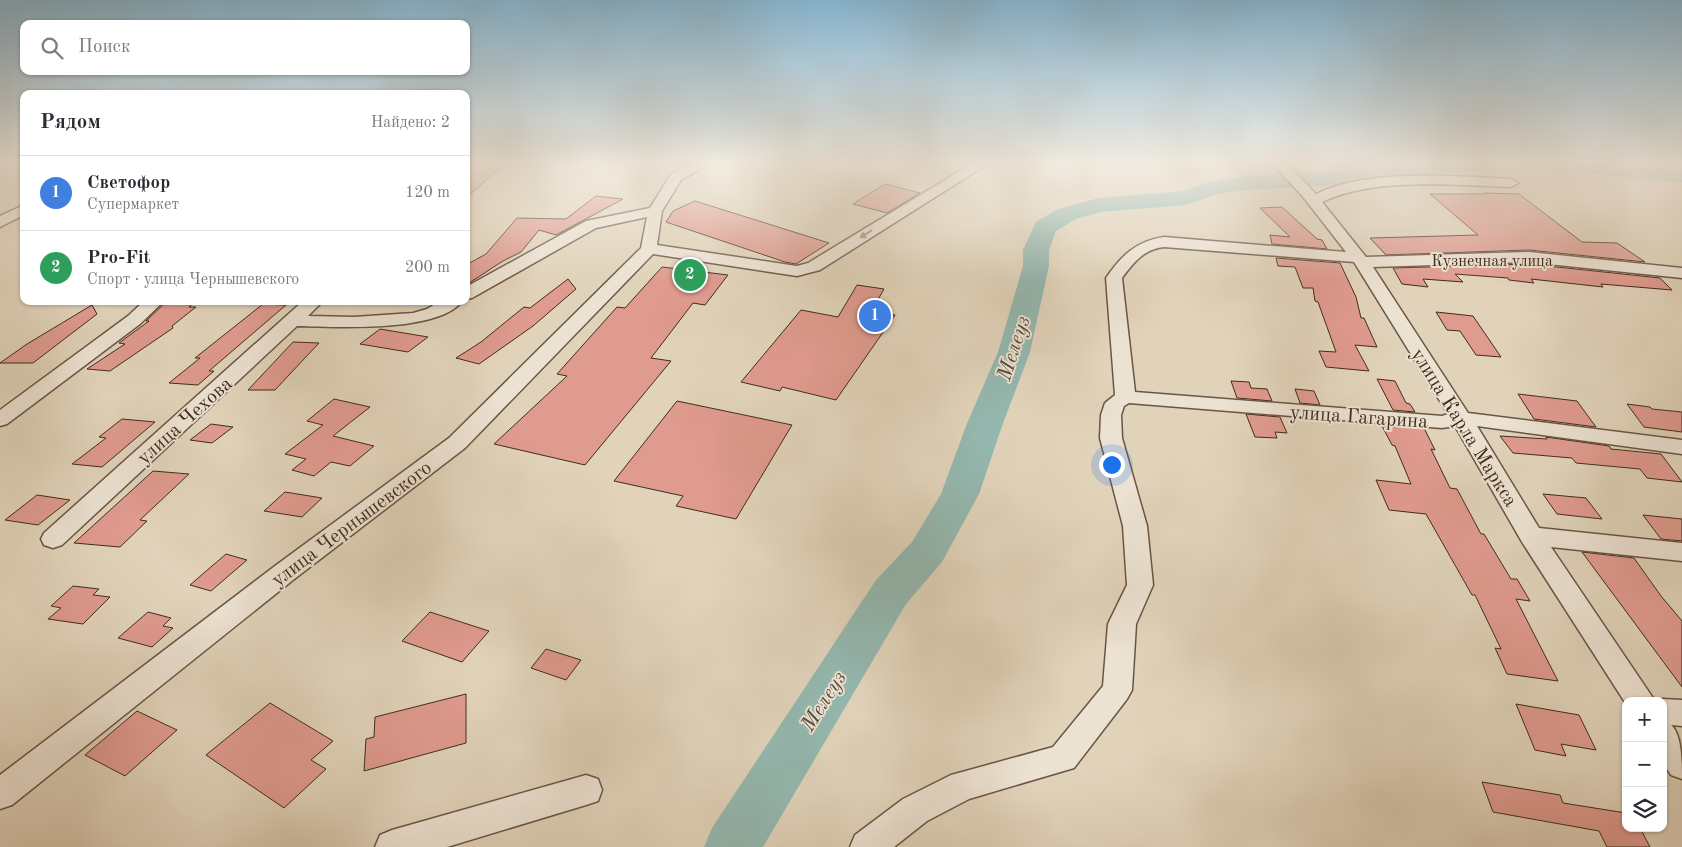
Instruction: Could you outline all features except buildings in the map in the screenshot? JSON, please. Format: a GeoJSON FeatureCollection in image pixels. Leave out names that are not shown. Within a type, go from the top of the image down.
{"type":"FeatureCollection","features":[{"type":"Feature","properties":{"kind":"street"},"geometry":{"type":"LineString","coordinates":[[660,203],[655,211],[649,249],[797,271],[814,267],[918,203]]}},
{"type":"Feature","properties":{"kind":"street","name":"улица Карла Маркса"},"geometry":{"type":"LineString","coordinates":[[1316,203],[1361,260],[1461,418],[1531,536],[1637,697]]}},
{"type":"Feature","properties":{"kind":"street"},"geometry":{"type":"LineString","coordinates":[[0,222],[20,211]]}},
{"type":"Feature","properties":{"kind":"street"},"geometry":{"type":"LineString","coordinates":[[470,292],[591,224],[655,211]]}},
{"type":"Feature","properties":{"kind":"street","name":"Кузнечная улица"},"geometry":{"type":"LineString","coordinates":[[1125,397],[1114,278],[1141,247],[1154,242],[1361,260],[1529,257],[1682,274]]}},
{"type":"Feature","properties":{"kind":"street","name":"улица Чернышевского"},"geometry":{"type":"LineString","coordinates":[[0,794],[284,573],[457,443],[649,249]]}},
{"type":"Feature","properties":{"kind":"street"},"geometry":{"type":"LineString","coordinates":[[0,420],[134,320],[151,305]]}},
{"type":"Feature","properties":{"kind":"street","name":"улица Чехова"},"geometry":{"type":"LineString","coordinates":[[53,539],[310,305]]}},
{"type":"Feature","properties":{"kind":"street"},"geometry":{"type":"LineString","coordinates":[[293,321],[354,322],[413,318],[433,313],[446,305]]}},
{"type":"Feature","properties":{"kind":"street"},"geometry":{"type":"LineString","coordinates":[[867,847],[915,810],[962,786],[1063,758],[1117,690],[1122,624],[1140,585],[1134,526],[1111,438],[1111,415],[1115,403],[1125,397]]}},
{"type":"Feature","properties":{"kind":"street","name":"улица Гагарина"},"geometry":{"type":"LineString","coordinates":[[1125,397],[1442,422],[1461,418],[1682,448]]}},
{"type":"Feature","properties":{"kind":"street"},"geometry":{"type":"LineString","coordinates":[[1531,536],[1682,552]]}},
{"type":"Feature","properties":{"kind":"street"},"geometry":{"type":"LineString","coordinates":[[1667,712],[1682,713]]}},
{"type":"Feature","properties":{"kind":"street"},"geometry":{"type":"LineString","coordinates":[[1667,742],[1682,765]]}},
{"type":"Feature","properties":{"kind":"street"},"geometry":{"type":"LineString","coordinates":[[392,847],[586,790]]}},
{"type":"Feature","properties":{"kind":"waterway","name":"Мелеуз"},"geometry":{"type":"LineString","coordinates":[[732,847],[891,592],[927,552],[960,494],[984,426],[1014,352],[1036,266],[1036,250],[1045,227],[1067,214],[1099,205],[1130,203]]}},
{"type":"Feature","properties":{"kind":"place","name":"Pro-Fit"},"geometry":{"type":"Point","coordinates":[690,275]}},
{"type":"Feature","properties":{"kind":"place","name":"Светофор"},"geometry":{"type":"Point","coordinates":[875,316]}}]}
